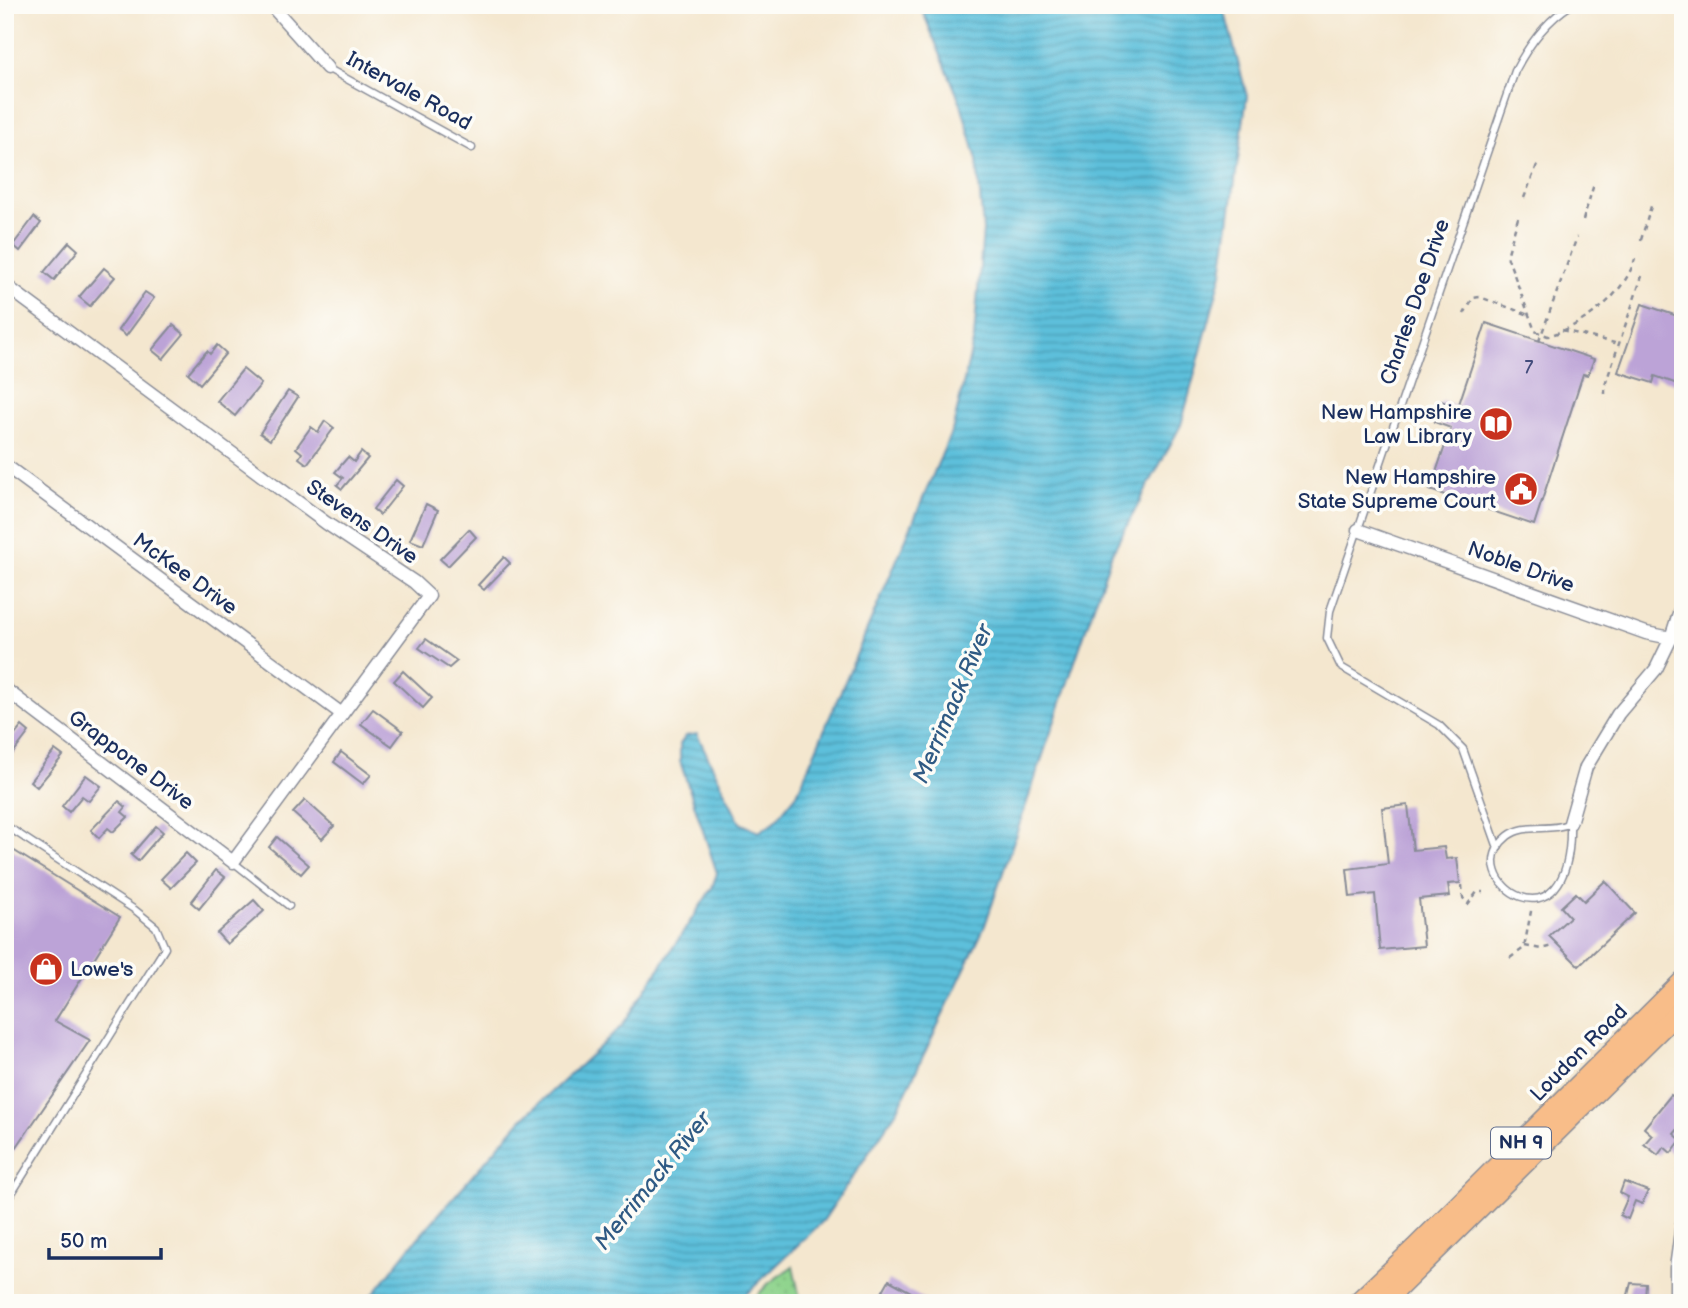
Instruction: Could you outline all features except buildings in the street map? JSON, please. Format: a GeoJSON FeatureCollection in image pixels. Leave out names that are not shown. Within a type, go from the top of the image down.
{"type":"FeatureCollection","features":[{"type":"Feature","properties":{"kind":"main road","name":"Loudon Road"},"geometry":{"type":"LineString","coordinates":[[1356,1303],[1415,1248],[1683,981]]}},
{"type":"Feature","properties":{"kind":"main road","name":"Loudon Road"},"geometry":{"type":"LineString","coordinates":[[1383,1303],[1683,1007]]}},
{"type":"Feature","properties":{"kind":"street","name":"Intervale Road"},"geometry":{"type":"LineString","coordinates":[[271,5],[327,68]]}},
{"type":"Feature","properties":{"kind":"street","name":"Stevens Drive"},"geometry":{"type":"LineString","coordinates":[[5,285],[326,523],[414,582],[429,596],[233,862]]}},
{"type":"Feature","properties":{"kind":"street","name":"McKee Drive"},"geometry":{"type":"LineString","coordinates":[[5,466],[342,714]]}},
{"type":"Feature","properties":{"kind":"street","name":"Noble Drive"},"geometry":{"type":"LineString","coordinates":[[1358,530],[1646,633],[1671,638]]}},
{"type":"Feature","properties":{"kind":"street","name":"Charles Doe Drive"},"geometry":{"type":"LineString","coordinates":[[1570,823],[1586,767],[1618,714],[1656,668],[1671,638],[1683,601]]}},
{"type":"Feature","properties":{"kind":"street","name":"Grappone Drive"},"geometry":{"type":"LineString","coordinates":[[5,689],[233,862]]}},
{"type":"Feature","properties":{"kind":"street"},"geometry":{"type":"LineString","coordinates":[[1676,1303],[1676,1268],[1683,1217]]}},
{"type":"Feature","properties":{"kind":"lane","name":"Charles Doe Drive"},"geometry":{"type":"LineString","coordinates":[[1570,823],[1571,844],[1565,876],[1550,894],[1538,898],[1515,896],[1505,889],[1495,870],[1498,848],[1462,749],[1439,725],[1341,667],[1327,638],[1330,611],[1515,71],[1526,51],[1561,11],[1571,5]]}},
{"type":"Feature","properties":{"kind":"lane","name":"Intervale Road"},"geometry":{"type":"LineString","coordinates":[[327,68],[472,148]]}},
{"type":"Feature","properties":{"kind":"lane"},"geometry":{"type":"LineString","coordinates":[[1498,848],[1515,831],[1527,828],[1560,828],[1570,823]]}},
{"type":"Feature","properties":{"kind":"lane"},"geometry":{"type":"LineString","coordinates":[[5,825],[135,910],[156,928],[164,948],[5,1204]]}},
{"type":"Feature","properties":{"kind":"lane"},"geometry":{"type":"LineString","coordinates":[[233,862],[289,906]]}},
{"type":"Feature","properties":{"kind":"path"},"geometry":{"type":"LineString","coordinates":[[1524,198],[1537,164]]}},
{"type":"Feature","properties":{"kind":"path"},"geometry":{"type":"LineString","coordinates":[[1583,220],[1594,184]]}},
{"type":"Feature","properties":{"kind":"path"},"geometry":{"type":"LineString","coordinates":[[1641,240],[1652,204]]}},
{"type":"Feature","properties":{"kind":"path"},"geometry":{"type":"LineString","coordinates":[[1518,218],[1507,256],[1535,331],[1542,334],[1548,336],[1562,330],[1615,297],[1625,284],[1635,259]]}},
{"type":"Feature","properties":{"kind":"path"},"geometry":{"type":"LineString","coordinates":[[1539,341],[1577,237]]}},
{"type":"Feature","properties":{"kind":"path"},"geometry":{"type":"LineString","coordinates":[[1605,394],[1605,385],[1642,276]]}},
{"type":"Feature","properties":{"kind":"path"},"geometry":{"type":"LineString","coordinates":[[1464,314],[1467,303],[1480,297],[1529,315]]}},
{"type":"Feature","properties":{"kind":"path"},"geometry":{"type":"LineString","coordinates":[[1562,330],[1619,344]]}},
{"type":"Feature","properties":{"kind":"path"},"geometry":{"type":"LineString","coordinates":[[1462,885],[1463,898],[1468,904],[1477,892],[1483,891]]}},
{"type":"Feature","properties":{"kind":"path"},"geometry":{"type":"LineString","coordinates":[[1510,958],[1525,946],[1532,905]]}},
{"type":"Feature","properties":{"kind":"path"},"geometry":{"type":"LineString","coordinates":[[1525,946],[1541,949],[1552,946]]}},
{"type":"Feature","properties":{"kind":"green space"},"geometry":{"type":"Polygon","coordinates":[[[793,1266],[801,1303],[750,1303],[769,1283],[793,1266]]]}},
{"type":"Feature","properties":{"kind":"water","name":"Merrimack River"},"geometry":{"type":"Polygon","coordinates":[[[920,5],[1223,5],[1247,96],[1222,273],[1181,425],[1112,553],[984,928],[898,1109],[823,1221],[737,1303],[366,1303],[412,1245],[521,1120],[621,1027],[712,888],[717,873],[680,761],[680,744],[686,736],[697,734],[740,823],[759,832],[775,821],[797,794],[953,428],[974,338],[983,230],[977,160],[961,104],[920,5]]]}},
{"type":"Feature","properties":{"kind":"place","name":"New Hampshire Law Library"},"geometry":{"type":"Point","coordinates":[1496,424]}},
{"type":"Feature","properties":{"kind":"place","name":"New Hampshire State Supreme Court"},"geometry":{"type":"Point","coordinates":[1521,489]}},
{"type":"Feature","properties":{"kind":"place","name":"Lowe's"},"geometry":{"type":"Point","coordinates":[46,969]}}]}
